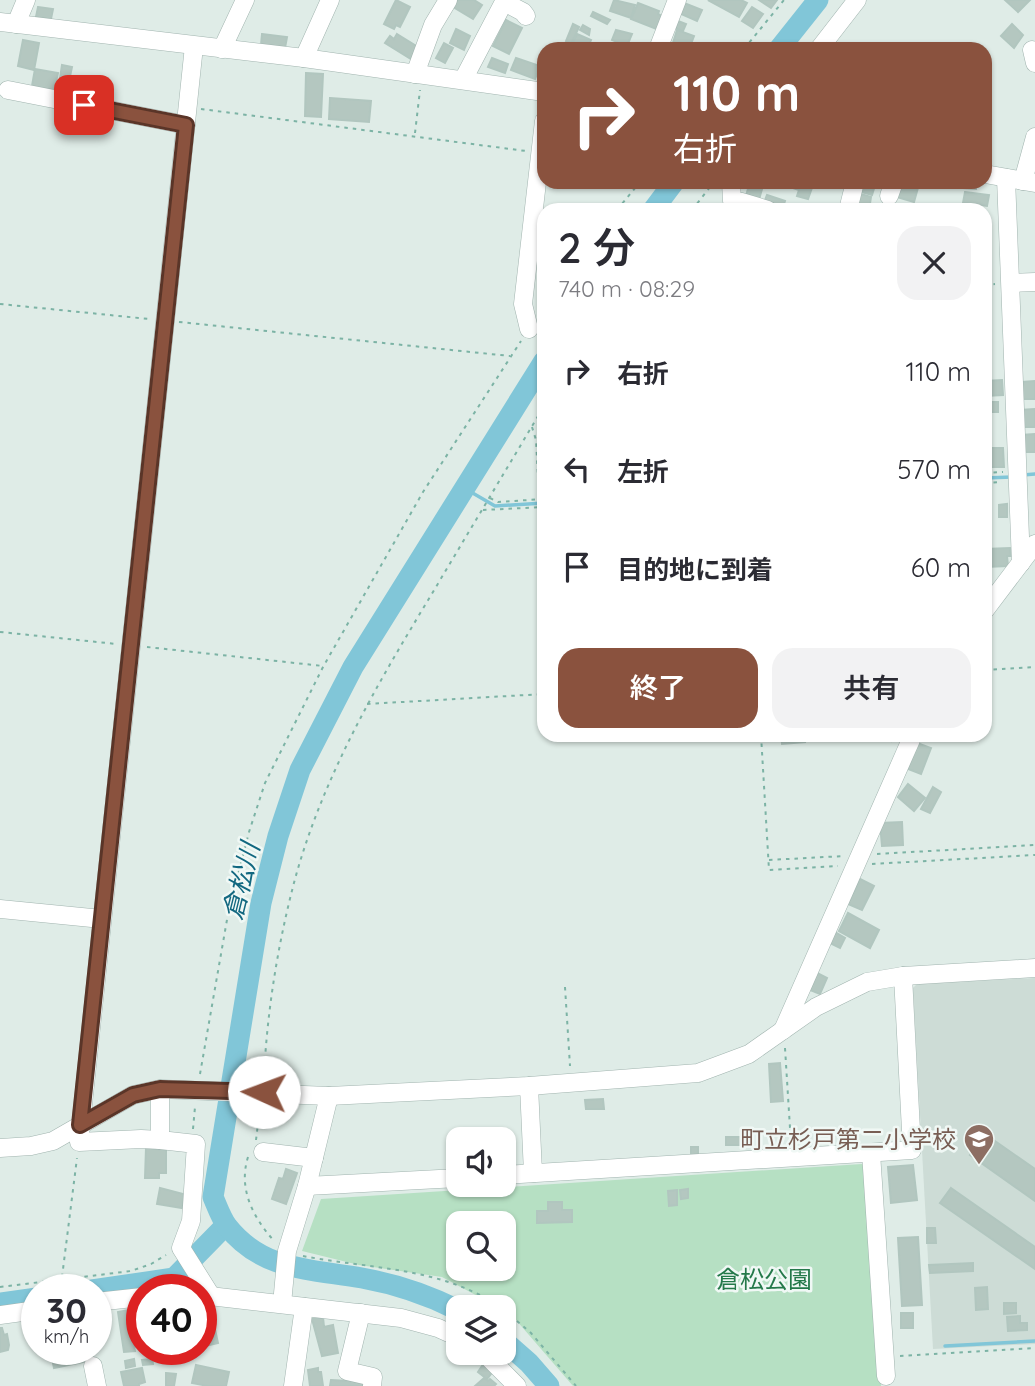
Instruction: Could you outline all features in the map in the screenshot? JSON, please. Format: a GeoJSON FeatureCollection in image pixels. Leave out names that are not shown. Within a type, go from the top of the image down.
{"type":"FeatureCollection","features":[{"type":"Feature","properties":{"kind":"street"},"geometry":{"type":"LineString","coordinates":[[8,23],[26,0]]}},
{"type":"Feature","properties":{"kind":"street"},"geometry":{"type":"LineString","coordinates":[[222,49],[245,0]]}},
{"type":"Feature","properties":{"kind":"street"},"geometry":{"type":"LineString","coordinates":[[304,58],[330,0]]}},
{"type":"Feature","properties":{"kind":"street"},"geometry":{"type":"LineString","coordinates":[[417,81],[433,25],[448,0]]}},
{"type":"Feature","properties":{"kind":"street"},"geometry":{"type":"LineString","coordinates":[[661,42],[677,0]]}},
{"type":"Feature","properties":{"kind":"street"},"geometry":{"type":"LineString","coordinates":[[824,42],[857,0]]}},
{"type":"Feature","properties":{"kind":"street"},"geometry":{"type":"LineString","coordinates":[[463,80],[505,1],[526,16]]}},
{"type":"Feature","properties":{"kind":"street"},"geometry":{"type":"LineString","coordinates":[[8,23],[304,58],[417,81],[463,80],[537,91]]}},
{"type":"Feature","properties":{"kind":"street"},"geometry":{"type":"LineString","coordinates":[[79,1133],[194,46]]}},
{"type":"Feature","properties":{"kind":"street"},"geometry":{"type":"LineString","coordinates":[[8,90],[186,117]]}},
{"type":"Feature","properties":{"kind":"street"},"geometry":{"type":"LineString","coordinates":[[1021,563],[1027,532],[1026,470],[1016,404],[1011,283],[1021,181],[1035,137]]}},
{"type":"Feature","properties":{"kind":"street"},"geometry":{"type":"LineString","coordinates":[[992,175],[1021,181]]}},
{"type":"Feature","properties":{"kind":"street"},"geometry":{"type":"LineString","coordinates":[[529,329],[523,304],[537,188]]}},
{"type":"Feature","properties":{"kind":"street"},"geometry":{"type":"LineString","coordinates":[[731,189],[732,201],[745,203]]}},
{"type":"Feature","properties":{"kind":"street"},"geometry":{"type":"LineString","coordinates":[[1011,283],[1035,282]]}},
{"type":"Feature","properties":{"kind":"street"},"geometry":{"type":"LineString","coordinates":[[1016,404],[1035,403]]}},
{"type":"Feature","properties":{"kind":"street"},"geometry":{"type":"LineString","coordinates":[[992,601],[1035,544]]}},
{"type":"Feature","properties":{"kind":"street"},"geometry":{"type":"LineString","coordinates":[[782,1031],[910,742]]}},
{"type":"Feature","properties":{"kind":"street"},"geometry":{"type":"LineString","coordinates":[[0,909],[102,919]]}},
{"type":"Feature","properties":{"kind":"street"},"geometry":{"type":"LineString","coordinates":[[0,1148],[32,1146],[79,1133],[133,1095],[160,1089],[330,1096],[528,1086],[698,1073],[749,1054],[816,1007],[867,982],[903,976],[1035,968]]}},
{"type":"Feature","properties":{"kind":"street"},"geometry":{"type":"LineString","coordinates":[[516,1174],[912,1150],[903,976]]}},
{"type":"Feature","properties":{"kind":"street"},"geometry":{"type":"LineString","coordinates":[[528,1086],[533,1173]]}},
{"type":"Feature","properties":{"kind":"street"},"geometry":{"type":"LineString","coordinates":[[160,1089],[160,1140]]}},
{"type":"Feature","properties":{"kind":"street"},"geometry":{"type":"LineString","coordinates":[[282,1304],[287,1251],[330,1096]]}},
{"type":"Feature","properties":{"kind":"street"},"geometry":{"type":"LineString","coordinates":[[79,1133],[196,1144],[191,1221],[181,1248],[195,1274]]}},
{"type":"Feature","properties":{"kind":"street"},"geometry":{"type":"LineString","coordinates":[[257,1148],[314,1158]]}},
{"type":"Feature","properties":{"kind":"street"},"geometry":{"type":"LineString","coordinates":[[871,1153],[886,1376]]}},
{"type":"Feature","properties":{"kind":"street"},"geometry":{"type":"LineString","coordinates":[[307,1186],[446,1179]]}},
{"type":"Feature","properties":{"kind":"street"},"geometry":{"type":"LineString","coordinates":[[217,1296],[401,1318],[446,1332]]}},
{"type":"Feature","properties":{"kind":"street"},"geometry":{"type":"LineString","coordinates":[[293,1386],[304,1307]]}},
{"type":"Feature","properties":{"kind":"street"},"geometry":{"type":"LineString","coordinates":[[0,1315],[21,1312]]}},
{"type":"Feature","properties":{"kind":"street"},"geometry":{"type":"LineString","coordinates":[[361,1313],[347,1371],[373,1377],[372,1386]]}},
{"type":"Feature","properties":{"kind":"street"},"geometry":{"type":"LineString","coordinates":[[496,1365],[517,1386]]}},
{"type":"Feature","properties":{"kind":"street"},"geometry":{"type":"LineString","coordinates":[[93,1366],[97,1386]]}},
{"type":"Feature","properties":{"kind":"path"},"geometry":{"type":"LineString","coordinates":[[750,42],[784,0]]}},
{"type":"Feature","properties":{"kind":"path"},"geometry":{"type":"LineString","coordinates":[[415,135],[417,81]]}},
{"type":"Feature","properties":{"kind":"path"},"geometry":{"type":"LineString","coordinates":[[186,117],[537,147]]}},
{"type":"Feature","properties":{"kind":"path"},"geometry":{"type":"LineString","coordinates":[[623,203],[634,189]]}},
{"type":"Feature","properties":{"kind":"path"},"geometry":{"type":"LineString","coordinates":[[698,203],[708,189]]}},
{"type":"Feature","properties":{"kind":"path"},"geometry":{"type":"LineString","coordinates":[[0,304],[510,356]]}},
{"type":"Feature","properties":{"kind":"path"},"geometry":{"type":"LineString","coordinates":[[191,1143],[197,1090],[228,914],[265,783],[324,667],[423,492],[529,329]]}},
{"type":"Feature","properties":{"kind":"path"},"geometry":{"type":"LineString","coordinates":[[479,1295],[446,1280],[390,1268],[327,1261],[287,1251],[270,1237],[251,1210],[246,1194],[245,1168],[257,1148],[264,1092],[266,1041],[295,878],[319,809],[367,704],[537,418]]}},
{"type":"Feature","properties":{"kind":"path"},"geometry":{"type":"LineString","coordinates":[[532,426],[537,460]]}},
{"type":"Feature","properties":{"kind":"path"},"geometry":{"type":"LineString","coordinates":[[992,472],[1026,470]]}},
{"type":"Feature","properties":{"kind":"path"},"geometry":{"type":"LineString","coordinates":[[489,498],[498,502],[537,499]]}},
{"type":"Feature","properties":{"kind":"path"},"geometry":{"type":"LineString","coordinates":[[481,510],[537,508]]}},
{"type":"Feature","properties":{"kind":"path"},"geometry":{"type":"LineString","coordinates":[[0,632],[324,667]]}},
{"type":"Feature","properties":{"kind":"path"},"geometry":{"type":"LineString","coordinates":[[992,670],[1035,667]]}},
{"type":"Feature","properties":{"kind":"path"},"geometry":{"type":"LineString","coordinates":[[367,704],[537,694]]}},
{"type":"Feature","properties":{"kind":"path"},"geometry":{"type":"LineString","coordinates":[[761,742],[769,870],[1035,845]]}},
{"type":"Feature","properties":{"kind":"path"},"geometry":{"type":"LineString","coordinates":[[768,860],[1035,855]]}},
{"type":"Feature","properties":{"kind":"path"},"geometry":{"type":"LineString","coordinates":[[565,987],[571,1083]]}},
{"type":"Feature","properties":{"kind":"path"},"geometry":{"type":"LineString","coordinates":[[782,1031],[792,1159]]}},
{"type":"Feature","properties":{"kind":"path"},"geometry":{"type":"LineString","coordinates":[[62,1274],[79,1133]]}},
{"type":"Feature","properties":{"kind":"path"},"geometry":{"type":"LineString","coordinates":[[101,1274],[131,1271],[181,1248]]}},
{"type":"Feature","properties":{"kind":"path"},"geometry":{"type":"LineString","coordinates":[[0,1287],[21,1284]]}},
{"type":"Feature","properties":{"kind":"path"},"geometry":{"type":"LineString","coordinates":[[516,1320],[531,1332],[576,1386]]}},
{"type":"Feature","properties":{"kind":"path"},"geometry":{"type":"LineString","coordinates":[[885,1357],[1035,1348]]}},
{"type":"Feature","properties":{"kind":"shaded area","name":"町立杉戸第二小学校"},"geometry":{"type":"Polygon","coordinates":[[[1035,978],[1035,1344],[933,1349],[913,988],[917,984],[1035,978]]]}},
{"type":"Feature","properties":{"kind":"green space","name":"倉松公園"},"geometry":{"type":"Polygon","coordinates":[[[862,1164],[869,1168],[881,1386],[573,1386],[516,1320],[516,1295],[476,1295],[449,1281],[516,1281],[516,1211],[446,1211],[446,1279],[359,1265],[302,1251],[321,1199],[446,1191],[446,1197],[516,1197],[516,1186],[862,1164]]]}},
{"type":"Feature","properties":{"kind":"building"},"geometry":{"type":"Polygon","coordinates":[[[396,0],[410,7],[400,27],[396,25],[394,29],[384,24],[396,0]]]}},
{"type":"Feature","properties":{"kind":"building"},"geometry":{"type":"Polygon","coordinates":[[[457,0],[474,0],[482,5],[473,19],[453,7],[457,0]]]}},
{"type":"Feature","properties":{"kind":"building"},"geometry":{"type":"Polygon","coordinates":[[[614,0],[635,5],[631,18],[610,11],[614,0]]]}},
{"type":"Feature","properties":{"kind":"building"},"geometry":{"type":"Polygon","coordinates":[[[708,0],[741,0],[747,3],[739,17],[708,0]]]}},
{"type":"Feature","properties":{"kind":"building"},"geometry":{"type":"Polygon","coordinates":[[[759,0],[777,0],[771,8],[759,0]]]}},
{"type":"Feature","properties":{"kind":"building"},"geometry":{"type":"Polygon","coordinates":[[[1005,0],[1030,0],[1018,12],[1005,0]]]}},
{"type":"Feature","properties":{"kind":"building"},"geometry":{"type":"Polygon","coordinates":[[[638,3],[659,11],[658,14],[664,17],[659,30],[631,19],[638,3]]]}},
{"type":"Feature","properties":{"kind":"building"},"geometry":{"type":"Polygon","coordinates":[[[684,3],[702,10],[697,21],[679,13],[684,3]]]}},
{"type":"Feature","properties":{"kind":"building"},"geometry":{"type":"Polygon","coordinates":[[[38,7],[53,9],[51,19],[36,17],[38,7]]]}},
{"type":"Feature","properties":{"kind":"building"},"geometry":{"type":"Polygon","coordinates":[[[752,7],[763,14],[753,28],[742,21],[752,7]]]}},
{"type":"Feature","properties":{"kind":"building"},"geometry":{"type":"Polygon","coordinates":[[[593,12],[610,20],[607,24],[591,16],[593,12]]]}},
{"type":"Feature","properties":{"kind":"building"},"geometry":{"type":"Polygon","coordinates":[[[506,20],[522,28],[509,54],[493,46],[506,20]]]}},
{"type":"Feature","properties":{"kind":"building"},"geometry":{"type":"Polygon","coordinates":[[[678,21],[686,24],[683,31],[675,28],[678,21]]]}},
{"type":"Feature","properties":{"kind":"building"},"geometry":{"type":"Polygon","coordinates":[[[573,24],[579,27],[572,42],[566,41],[573,24]]]}},
{"type":"Feature","properties":{"kind":"building"},"geometry":{"type":"Polygon","coordinates":[[[1012,24],[1023,35],[1014,48],[1001,36],[1012,24]]]}},
{"type":"Feature","properties":{"kind":"building"},"geometry":{"type":"Polygon","coordinates":[[[583,25],[590,29],[589,35],[580,30],[583,25]]]}},
{"type":"Feature","properties":{"kind":"building"},"geometry":{"type":"Polygon","coordinates":[[[456,29],[470,36],[464,50],[450,43],[456,29]]]}},
{"type":"Feature","properties":{"kind":"building"},"geometry":{"type":"Polygon","coordinates":[[[616,30],[632,34],[629,42],[612,40],[616,30]]]}},
{"type":"Feature","properties":{"kind":"building"},"geometry":{"type":"Polygon","coordinates":[[[677,30],[694,36],[692,42],[673,42],[677,30]]]}},
{"type":"Feature","properties":{"kind":"building"},"geometry":{"type":"Polygon","coordinates":[[[262,34],[287,37],[285,48],[261,45],[262,34]]]}},
{"type":"Feature","properties":{"kind":"building"},"geometry":{"type":"Polygon","coordinates":[[[397,34],[418,47],[411,59],[385,43],[390,36],[394,39],[397,34]]]}},
{"type":"Feature","properties":{"kind":"building"},"geometry":{"type":"Polygon","coordinates":[[[577,34],[591,40],[590,42],[573,42],[577,34]]]}},
{"type":"Feature","properties":{"kind":"building"},"geometry":{"type":"Polygon","coordinates":[[[23,40],[39,43],[34,70],[18,66],[23,40]]]}},
{"type":"Feature","properties":{"kind":"building"},"geometry":{"type":"Polygon","coordinates":[[[444,43],[453,48],[445,63],[436,58],[444,43]]]}},
{"type":"Feature","properties":{"kind":"building"},"geometry":{"type":"Polygon","coordinates":[[[492,58],[508,64],[505,73],[488,67],[492,58]]]}},
{"type":"Feature","properties":{"kind":"building"},"geometry":{"type":"Polygon","coordinates":[[[516,58],[537,65],[535,79],[511,70],[516,58]]]}},
{"type":"Feature","properties":{"kind":"building"},"geometry":{"type":"Polygon","coordinates":[[[62,65],[72,67],[68,86],[59,85],[62,65]]]}},
{"type":"Feature","properties":{"kind":"building"},"geometry":{"type":"Polygon","coordinates":[[[35,69],[58,73],[54,90],[32,86],[35,69]]]}},
{"type":"Feature","properties":{"kind":"building"},"geometry":{"type":"Polygon","coordinates":[[[306,73],[323,74],[321,117],[305,116],[306,73]]]}},
{"type":"Feature","properties":{"kind":"building"},"geometry":{"type":"Polygon","coordinates":[[[330,98],[371,101],[369,122],[329,119],[330,98]]]}},
{"type":"Feature","properties":{"kind":"building"},"geometry":{"type":"Polygon","coordinates":[[[748,189],[762,189],[758,203],[745,199],[748,189]]]}},
{"type":"Feature","properties":{"kind":"building"},"geometry":{"type":"Polygon","coordinates":[[[796,189],[812,189],[808,199],[797,196],[799,190],[796,189]]]}},
{"type":"Feature","properties":{"kind":"building"},"geometry":{"type":"Polygon","coordinates":[[[859,189],[874,189],[872,195],[859,189]]]}},
{"type":"Feature","properties":{"kind":"building"},"geometry":{"type":"Polygon","coordinates":[[[899,189],[918,189],[914,202],[897,197],[899,189]]]}},
{"type":"Feature","properties":{"kind":"building"},"geometry":{"type":"Polygon","coordinates":[[[965,192],[989,195],[988,203],[963,203],[965,192]]]}},
{"type":"Feature","properties":{"kind":"building"},"geometry":{"type":"Polygon","coordinates":[[[857,193],[871,197],[870,203],[854,203],[857,193]]]}},
{"type":"Feature","properties":{"kind":"building"},"geometry":{"type":"Polygon","coordinates":[[[767,195],[785,201],[784,203],[764,203],[767,195]]]}},
{"type":"Feature","properties":{"kind":"building"},"geometry":{"type":"Polygon","coordinates":[[[1002,380],[1003,395],[992,396],[992,381],[1002,380]]]}},
{"type":"Feature","properties":{"kind":"building"},"geometry":{"type":"Polygon","coordinates":[[[1035,381],[1035,399],[1023,399],[1022,382],[1035,381]]]}},
{"type":"Feature","properties":{"kind":"building"},"geometry":{"type":"Polygon","coordinates":[[[992,402],[998,402],[998,412],[992,412],[992,402]]]}},
{"type":"Feature","properties":{"kind":"building"},"geometry":{"type":"Polygon","coordinates":[[[1035,409],[1035,427],[1021,427],[1020,410],[1035,409]]]}},
{"type":"Feature","properties":{"kind":"building"},"geometry":{"type":"Polygon","coordinates":[[[1035,434],[1035,452],[1022,452],[1021,435],[1035,434]]]}},
{"type":"Feature","properties":{"kind":"building"},"geometry":{"type":"Polygon","coordinates":[[[992,448],[1003,448],[1004,467],[992,467],[992,448]]]}},
{"type":"Feature","properties":{"kind":"building"},"geometry":{"type":"Polygon","coordinates":[[[1007,504],[1007,517],[999,517],[999,505],[1007,504]]]}},
{"type":"Feature","properties":{"kind":"building"},"geometry":{"type":"Polygon","coordinates":[[[1010,548],[1008,566],[992,567],[992,549],[1010,548]]]}},
{"type":"Feature","properties":{"kind":"building"},"geometry":{"type":"Polygon","coordinates":[[[917,743],[931,748],[921,774],[908,769],[917,743]]]}},
{"type":"Feature","properties":{"kind":"building"},"geometry":{"type":"Polygon","coordinates":[[[908,784],[925,798],[914,811],[898,797],[908,784]]]}},
{"type":"Feature","properties":{"kind":"building"},"geometry":{"type":"Polygon","coordinates":[[[933,787],[941,792],[930,813],[921,809],[933,787]]]}},
{"type":"Feature","properties":{"kind":"building"},"geometry":{"type":"Polygon","coordinates":[[[902,822],[903,845],[882,846],[880,823],[902,822]]]}},
{"type":"Feature","properties":{"kind":"building"},"geometry":{"type":"Polygon","coordinates":[[[860,879],[874,886],[862,910],[848,904],[860,879]]]}},
{"type":"Feature","properties":{"kind":"building"},"geometry":{"type":"Polygon","coordinates":[[[848,913],[879,930],[870,948],[839,931],[848,913]]]}},
{"type":"Feature","properties":{"kind":"building"},"geometry":{"type":"Polygon","coordinates":[[[835,932],[845,938],[840,948],[830,943],[835,932]]]}},
{"type":"Feature","properties":{"kind":"building"},"geometry":{"type":"Polygon","coordinates":[[[817,973],[827,978],[820,994],[810,990],[817,973]]]}},
{"type":"Feature","properties":{"kind":"building"},"geometry":{"type":"Polygon","coordinates":[[[780,1063],[783,1101],[771,1102],[769,1064],[780,1063]]]}},
{"type":"Feature","properties":{"kind":"building"},"geometry":{"type":"Polygon","coordinates":[[[603,1099],[604,1109],[586,1109],[585,1100],[603,1099]]]}},
{"type":"Feature","properties":{"kind":"building"},"geometry":{"type":"Polygon","coordinates":[[[985,1134],[1035,1169],[1035,1201],[970,1155],[985,1134]]]}},
{"type":"Feature","properties":{"kind":"building"},"geometry":{"type":"Polygon","coordinates":[[[726,1137],[743,1137],[743,1145],[726,1145],[726,1137]]]}},
{"type":"Feature","properties":{"kind":"building"},"geometry":{"type":"Polygon","coordinates":[[[691,1147],[698,1147],[698,1155],[691,1155],[691,1147]]]}},
{"type":"Feature","properties":{"kind":"building"},"geometry":{"type":"Polygon","coordinates":[[[146,1148],[166,1150],[166,1173],[159,1173],[159,1178],[145,1178],[146,1148]]]}},
{"type":"Feature","properties":{"kind":"building"},"geometry":{"type":"Polygon","coordinates":[[[913,1165],[917,1200],[891,1203],[888,1167],[913,1165]]]}},
{"type":"Feature","properties":{"kind":"building"},"geometry":{"type":"Polygon","coordinates":[[[286,1169],[297,1173],[286,1204],[272,1199],[279,1178],[283,1179],[286,1169]]]}},
{"type":"Feature","properties":{"kind":"building"},"geometry":{"type":"Polygon","coordinates":[[[160,1188],[183,1194],[182,1208],[157,1204],[160,1188]]]}},
{"type":"Feature","properties":{"kind":"building"},"geometry":{"type":"Polygon","coordinates":[[[951,1188],[1035,1247],[1035,1269],[940,1203],[951,1188]]]}},
{"type":"Feature","properties":{"kind":"building"},"geometry":{"type":"Polygon","coordinates":[[[688,1189],[688,1198],[681,1199],[680,1190],[688,1189]]]}},
{"type":"Feature","properties":{"kind":"building"},"geometry":{"type":"Polygon","coordinates":[[[677,1190],[677,1205],[669,1206],[668,1191],[677,1190]]]}},
{"type":"Feature","properties":{"kind":"building"},"geometry":{"type":"Polygon","coordinates":[[[548,1202],[562,1202],[562,1210],[572,1210],[572,1222],[537,1223],[537,1211],[548,1211],[548,1202]]]}},
{"type":"Feature","properties":{"kind":"building"},"geometry":{"type":"Polygon","coordinates":[[[927,1228],[935,1228],[936,1243],[927,1243],[927,1228]]]}},
{"type":"Feature","properties":{"kind":"building"},"geometry":{"type":"Polygon","coordinates":[[[918,1237],[922,1305],[902,1306],[898,1238],[918,1237]]]}},
{"type":"Feature","properties":{"kind":"building"},"geometry":{"type":"Polygon","coordinates":[[[973,1263],[973,1271],[930,1273],[929,1265],[973,1263]]]}},
{"type":"Feature","properties":{"kind":"building"},"geometry":{"type":"Polygon","coordinates":[[[987,1287],[988,1309],[976,1310],[975,1288],[987,1287]]]}},
{"type":"Feature","properties":{"kind":"building"},"geometry":{"type":"Polygon","coordinates":[[[1004,1303],[1016,1303],[1016,1313],[1004,1314],[1004,1303]]]}},
{"type":"Feature","properties":{"kind":"building"},"geometry":{"type":"Polygon","coordinates":[[[126,1310],[126,1352],[124,1352],[118,1312],[126,1310]]]}},
{"type":"Feature","properties":{"kind":"building"},"geometry":{"type":"Polygon","coordinates":[[[901,1313],[913,1313],[913,1328],[901,1328],[901,1313]]]}},
{"type":"Feature","properties":{"kind":"building"},"geometry":{"type":"Polygon","coordinates":[[[1020,1316],[1020,1323],[1027,1323],[1027,1330],[1008,1331],[1007,1317],[1020,1316]]]}},
{"type":"Feature","properties":{"kind":"building"},"geometry":{"type":"Polygon","coordinates":[[[323,1317],[324,1327],[333,1325],[338,1353],[322,1356],[312,1319],[323,1317]]]}},
{"type":"Feature","properties":{"kind":"building"},"geometry":{"type":"Polygon","coordinates":[[[0,1328],[4,1335],[7,1334],[9,1345],[8,1350],[0,1352],[0,1328]]]}},
{"type":"Feature","properties":{"kind":"building"},"geometry":{"type":"Polygon","coordinates":[[[196,1365],[229,1372],[226,1386],[192,1383],[196,1365]]]}},
{"type":"Feature","properties":{"kind":"building"},"geometry":{"type":"Polygon","coordinates":[[[483,1365],[494,1370],[487,1379],[478,1372],[483,1365]]]}},
{"type":"Feature","properties":{"kind":"building"},"geometry":{"type":"Polygon","coordinates":[[[142,1368],[145,1382],[139,1386],[124,1386],[121,1372],[142,1368]]]}},
{"type":"Feature","properties":{"kind":"building"},"geometry":{"type":"Polygon","coordinates":[[[318,1368],[323,1386],[310,1386],[308,1370],[318,1368]]]}},
{"type":"Feature","properties":{"kind":"building"},"geometry":{"type":"Polygon","coordinates":[[[166,1373],[176,1374],[174,1386],[166,1386],[166,1373]]]}},
{"type":"Feature","properties":{"kind":"building"},"geometry":{"type":"Polygon","coordinates":[[[484,1378],[488,1381],[490,1379],[496,1384],[475,1386],[484,1378]]]}},
{"type":"Feature","properties":{"kind":"building"},"geometry":{"type":"Polygon","coordinates":[[[331,1380],[365,1382],[365,1386],[330,1386],[331,1380]]]}},
{"type":"Feature","properties":{"kind":"waterway","name":"倉松川"},"geometry":{"type":"LineString","coordinates":[[785,42],[818,0]]}},
{"type":"Feature","properties":{"kind":"waterway","name":"倉松川"},"geometry":{"type":"LineString","coordinates":[[658,203],[669,189]]}},
{"type":"Feature","properties":{"kind":"waterway","name":"倉松川"},"geometry":{"type":"LineString","coordinates":[[446,1305],[387,1283],[288,1266],[272,1260],[241,1241],[225,1223],[213,1197],[261,903],[278,836],[300,770],[353,667],[537,372]]}},
{"type":"Feature","properties":{"kind":"waterway"},"geometry":{"type":"LineString","coordinates":[[1023,475],[1035,474]]}},
{"type":"Feature","properties":{"kind":"waterway"},"geometry":{"type":"LineString","coordinates":[[992,478],[1012,477]]}},
{"type":"Feature","properties":{"kind":"waterway"},"geometry":{"type":"LineString","coordinates":[[464,488],[495,506],[537,503]]}},
{"type":"Feature","properties":{"kind":"waterway"},"geometry":{"type":"LineString","coordinates":[[112,1287],[174,1278],[226,1225]]}},
{"type":"Feature","properties":{"kind":"waterway"},"geometry":{"type":"LineString","coordinates":[[0,1303],[21,1300]]}},
{"type":"Feature","properties":{"kind":"waterway"},"geometry":{"type":"LineString","coordinates":[[945,1346],[1035,1341]]}},
{"type":"Feature","properties":{"kind":"waterway","name":"倉松川"},"geometry":{"type":"LineString","coordinates":[[516,1352],[549,1386]]}},
{"type":"Feature","properties":{"kind":"place","name":"町立杉戸第二小学校"},"geometry":{"type":"Point","coordinates":[979,1166]}},
{"type":"Feature","properties":{"kind":"route"},"geometry":{"type":"LineString","coordinates":[[84,105],[186,125],[80,1125],[133,1095],[160,1089],[264,1092]]}}]}
